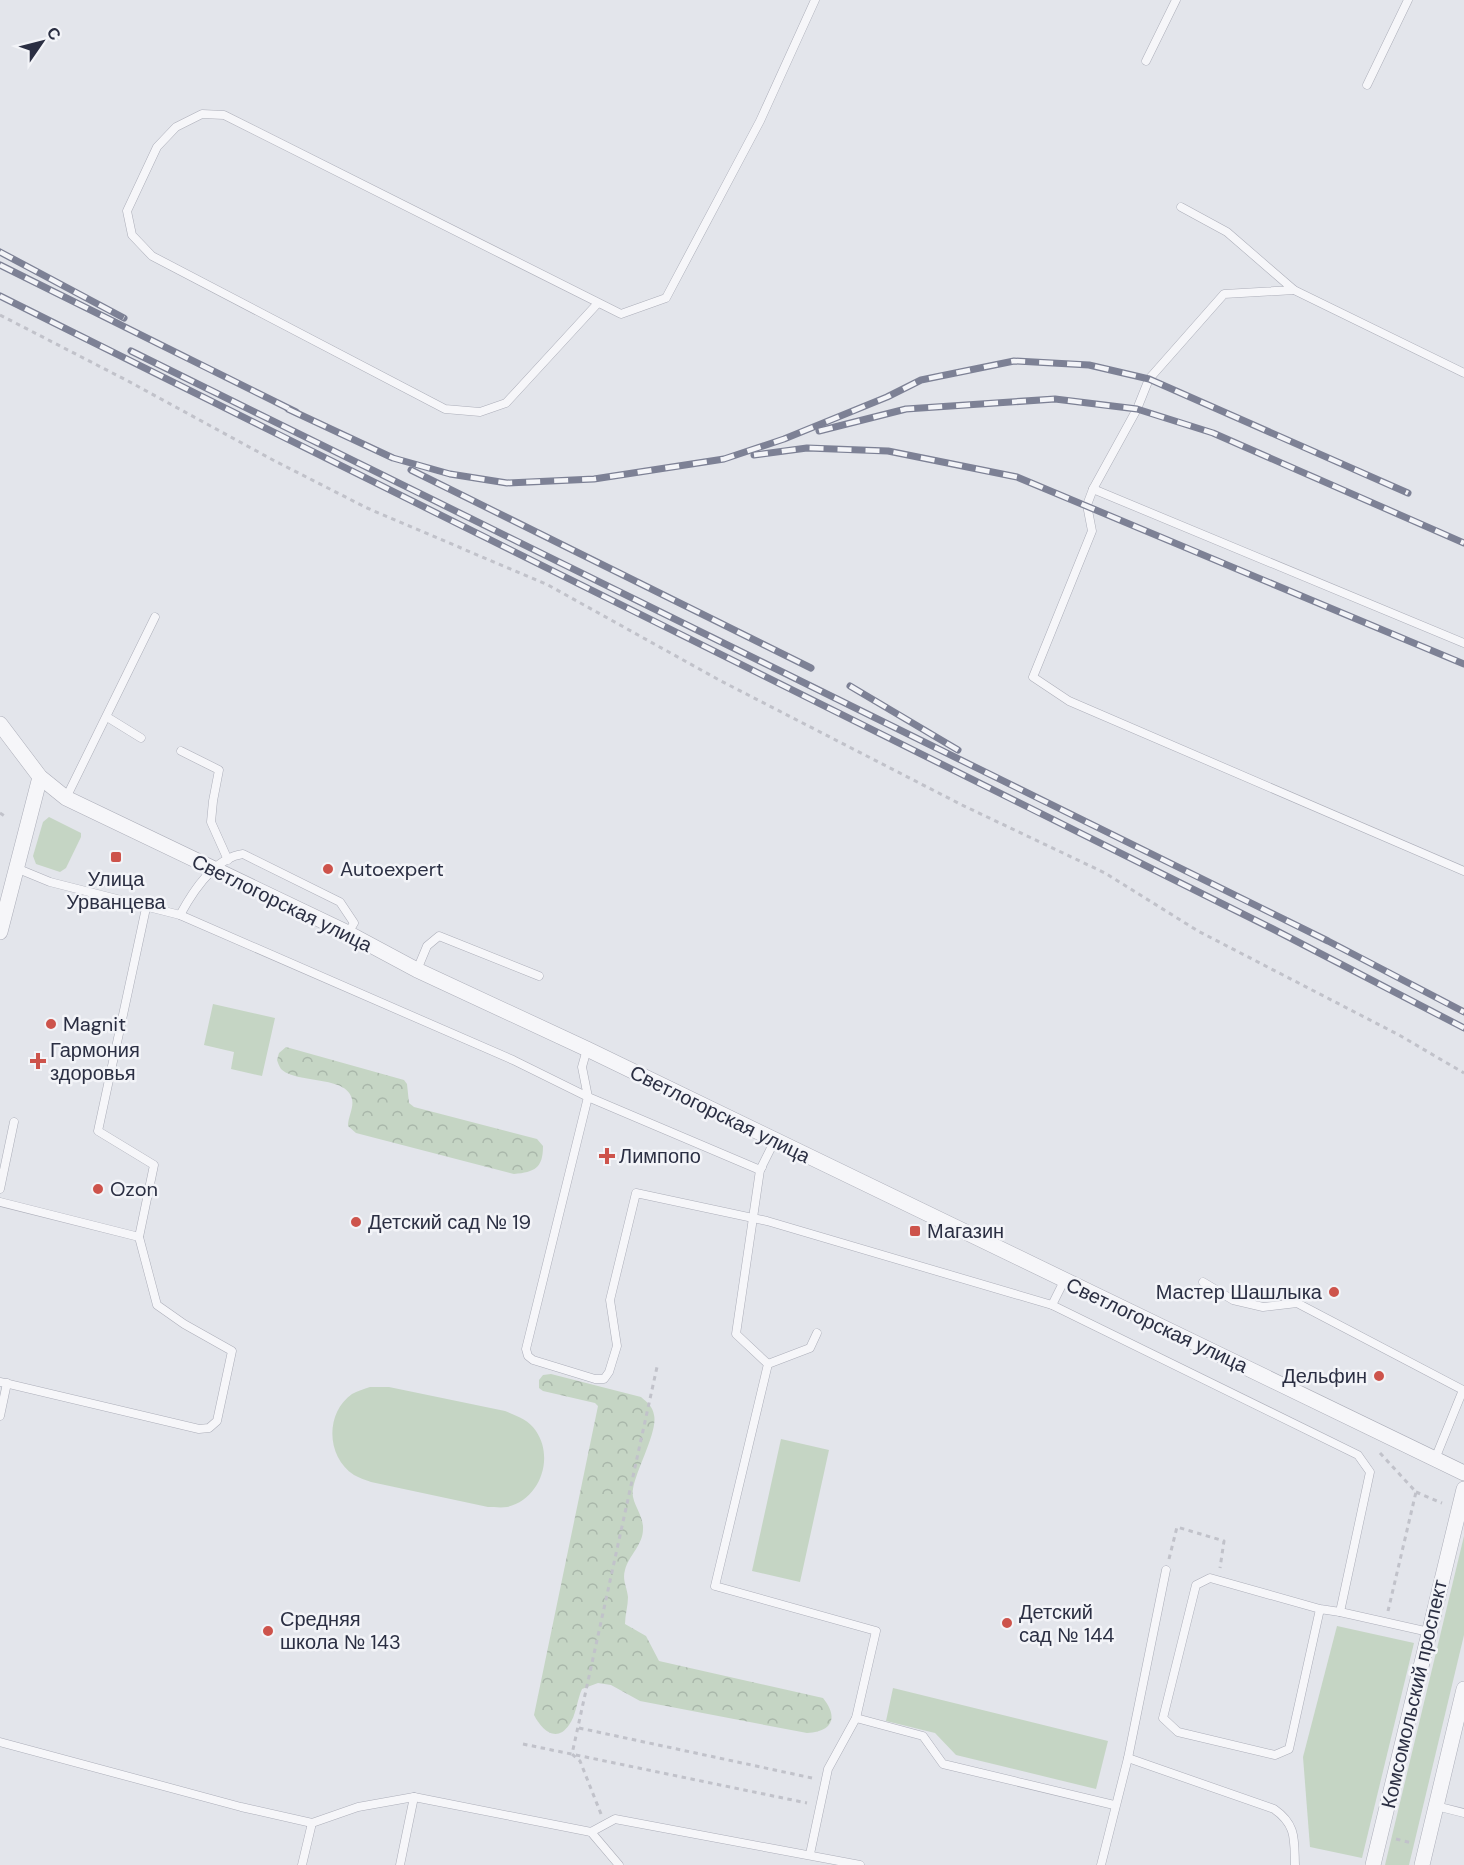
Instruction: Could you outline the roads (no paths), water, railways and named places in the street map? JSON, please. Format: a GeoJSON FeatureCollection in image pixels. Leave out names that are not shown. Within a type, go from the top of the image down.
{"type":"FeatureCollection","features":[{"type":"Feature","properties":{"kind":"street","name":"Светлогорская улица"},"geometry":{"type":"LineString","coordinates":[[0,724],[40,777],[66,798],[348,933],[417,970],[587,1049],[1464,1473]]}},
{"type":"Feature","properties":{"kind":"street"},"geometry":{"type":"LineString","coordinates":[[0,932],[40,777]]}},
{"type":"Feature","properties":{"kind":"street","name":"Комсомольский проспект"},"geometry":{"type":"LineString","coordinates":[[1373,1865],[1464,1489]]}},
{"type":"Feature","properties":{"kind":"street"},"geometry":{"type":"LineString","coordinates":[[1422,1865],[1464,1689]]}},
{"type":"Feature","properties":{"kind":"lane"},"geometry":{"type":"LineString","coordinates":[[598,303],[507,403],[480,412],[445,409],[152,256],[132,235],[127,211],[157,147],[176,127],[202,114],[224,115],[621,314],[666,298],[760,121],[815,0]]}},
{"type":"Feature","properties":{"kind":"lane"},"geometry":{"type":"LineString","coordinates":[[1146,61],[1176,0]]}},
{"type":"Feature","properties":{"kind":"lane"},"geometry":{"type":"LineString","coordinates":[[1367,85],[1408,0]]}},
{"type":"Feature","properties":{"kind":"lane"},"geometry":{"type":"LineString","coordinates":[[1181,207],[1227,231],[1294,290],[1464,373]]}},
{"type":"Feature","properties":{"kind":"lane"},"geometry":{"type":"LineString","coordinates":[[1294,290],[1224,294],[1149,379],[1137,409],[1087,505],[1092,531],[1033,676],[1069,701],[1464,871]]}},
{"type":"Feature","properties":{"kind":"lane"},"geometry":{"type":"LineString","coordinates":[[1094,489],[1464,643]]}},
{"type":"Feature","properties":{"kind":"lane"},"geometry":{"type":"LineString","coordinates":[[66,798],[155,617]]}},
{"type":"Feature","properties":{"kind":"lane"},"geometry":{"type":"LineString","coordinates":[[107,717],[141,738]]}},
{"type":"Feature","properties":{"kind":"lane"},"geometry":{"type":"LineString","coordinates":[[181,751],[219,770],[211,822],[228,860]]}},
{"type":"Feature","properties":{"kind":"lane"},"geometry":{"type":"LineString","coordinates":[[180,915],[191,894],[214,869],[233,855],[243,854],[340,902],[354,923],[348,933]]}},
{"type":"Feature","properties":{"kind":"lane"},"geometry":{"type":"LineString","coordinates":[[16,868],[50,882],[180,915],[502,1056],[588,1097],[760,1170]]}},
{"type":"Feature","properties":{"kind":"lane"},"geometry":{"type":"LineString","coordinates":[[0,1416],[3,1383],[199,1429],[209,1428],[217,1421],[232,1351],[184,1324],[157,1305],[139,1237],[154,1165],[98,1131],[146,908]]}},
{"type":"Feature","properties":{"kind":"lane"},"geometry":{"type":"LineString","coordinates":[[417,970],[427,946],[439,936],[539,976]]}},
{"type":"Feature","properties":{"kind":"lane"},"geometry":{"type":"LineString","coordinates":[[587,1049],[582,1067],[588,1097],[526,1349],[528,1356],[533,1360],[596,1379],[604,1379],[609,1372],[617,1346],[610,1299],[636,1193],[753,1217],[1052,1305],[1358,1455],[1370,1472],[1340,1612]]}},
{"type":"Feature","properties":{"kind":"lane"},"geometry":{"type":"LineString","coordinates":[[0,1189],[14,1122]]}},
{"type":"Feature","properties":{"kind":"lane"},"geometry":{"type":"LineString","coordinates":[[768,1364],[736,1334],[760,1170],[775,1140]]}},
{"type":"Feature","properties":{"kind":"lane"},"geometry":{"type":"LineString","coordinates":[[0,1202],[139,1237]]}},
{"type":"Feature","properties":{"kind":"lane"},"geometry":{"type":"LineString","coordinates":[[1052,1305],[1064,1281]]}},
{"type":"Feature","properties":{"kind":"lane"},"geometry":{"type":"LineString","coordinates":[[1203,1282],[1233,1300],[1263,1307],[1297,1303],[1464,1391],[1435,1459]]}},
{"type":"Feature","properties":{"kind":"lane"},"geometry":{"type":"LineString","coordinates":[[768,1364],[810,1348],[817,1333]]}},
{"type":"Feature","properties":{"kind":"lane"},"geometry":{"type":"LineString","coordinates":[[768,1364],[715,1586],[876,1631],[856,1718],[828,1769],[810,1854]]}},
{"type":"Feature","properties":{"kind":"lane"},"geometry":{"type":"LineString","coordinates":[[1101,1865],[1114,1805],[1128,1758],[1166,1570]]}},
{"type":"Feature","properties":{"kind":"lane"},"geometry":{"type":"LineString","coordinates":[[1320,1610],[1289,1749],[1275,1755],[1178,1732],[1163,1718],[1196,1585],[1210,1578],[1320,1610],[1340,1612],[1429,1632]]}},
{"type":"Feature","properties":{"kind":"lane"},"geometry":{"type":"LineString","coordinates":[[856,1718],[923,1736],[943,1764],[1114,1805]]}},
{"type":"Feature","properties":{"kind":"lane"},"geometry":{"type":"LineString","coordinates":[[0,1742],[241,1807],[312,1823],[358,1807],[414,1797],[591,1832],[619,1865]]}},
{"type":"Feature","properties":{"kind":"lane"},"geometry":{"type":"LineString","coordinates":[[1128,1758],[1274,1809],[1290,1823],[1294,1837],[1295,1865]]}},
{"type":"Feature","properties":{"kind":"lane"},"geometry":{"type":"LineString","coordinates":[[400,1865],[414,1797]]}},
{"type":"Feature","properties":{"kind":"lane"},"geometry":{"type":"LineString","coordinates":[[1436,1806],[1464,1814]]}},
{"type":"Feature","properties":{"kind":"lane"},"geometry":{"type":"LineString","coordinates":[[591,1832],[615,1819],[860,1865]]}},
{"type":"Feature","properties":{"kind":"lane"},"geometry":{"type":"LineString","coordinates":[[302,1865],[312,1823]]}},
{"type":"Feature","properties":{"kind":"railway"},"geometry":{"type":"LineString","coordinates":[[0,252],[124,318]]}},
{"type":"Feature","properties":{"kind":"railway"},"geometry":{"type":"LineString","coordinates":[[0,265],[296,412]]}},
{"type":"Feature","properties":{"kind":"railway"},"geometry":{"type":"LineString","coordinates":[[0,296],[1273,929],[1464,1028]]}},
{"type":"Feature","properties":{"kind":"railway"},"geometry":{"type":"LineString","coordinates":[[131,351],[1328,941],[1464,1012]]}},
{"type":"Feature","properties":{"kind":"railway"},"geometry":{"type":"LineString","coordinates":[[288,409],[393,458],[450,474],[507,483],[594,479],[724,459],[784,439],[887,397],[921,380],[1014,361],[1089,365],[1149,379],[1408,493]]}},
{"type":"Feature","properties":{"kind":"railway"},"geometry":{"type":"LineString","coordinates":[[819,431],[906,409],[1055,399],[1137,409],[1213,433],[1464,543]]}},
{"type":"Feature","properties":{"kind":"railway"},"geometry":{"type":"LineString","coordinates":[[754,455],[807,448],[888,451],[1017,477],[1464,664]]}},
{"type":"Feature","properties":{"kind":"railway"},"geometry":{"type":"LineString","coordinates":[[411,470],[811,668]]}},
{"type":"Feature","properties":{"kind":"railway"},"geometry":{"type":"LineString","coordinates":[[850,686],[958,750]]}},
{"type":"Feature","properties":{"kind":"place","name":"Улица Урванцева"},"geometry":{"type":"Point","coordinates":[116,857]}},
{"type":"Feature","properties":{"kind":"place","name":"Autoexpert"},"geometry":{"type":"Point","coordinates":[328,869]}},
{"type":"Feature","properties":{"kind":"place","name":"Magnit"},"geometry":{"type":"Point","coordinates":[51,1024]}},
{"type":"Feature","properties":{"kind":"place","name":"Гармония здоровья"},"geometry":{"type":"Point","coordinates":[38,1061]}},
{"type":"Feature","properties":{"kind":"place","name":"Лимпопо"},"geometry":{"type":"Point","coordinates":[607,1156]}},
{"type":"Feature","properties":{"kind":"place","name":"Ozon"},"geometry":{"type":"Point","coordinates":[98,1189]}},
{"type":"Feature","properties":{"kind":"place","name":"Детский сад № 19"},"geometry":{"type":"Point","coordinates":[356,1222]}},
{"type":"Feature","properties":{"kind":"place","name":"Магазин"},"geometry":{"type":"Point","coordinates":[915,1231]}},
{"type":"Feature","properties":{"kind":"place","name":"Мастер Шашлыка"},"geometry":{"type":"Point","coordinates":[1334,1292]}},
{"type":"Feature","properties":{"kind":"place","name":"Дельфин"},"geometry":{"type":"Point","coordinates":[1379,1376]}},
{"type":"Feature","properties":{"kind":"place","name":"Детский сад № 144"},"geometry":{"type":"Point","coordinates":[1007,1623]}},
{"type":"Feature","properties":{"kind":"place","name":"Средняя школа № 143"},"geometry":{"type":"Point","coordinates":[268,1631]}}]}
